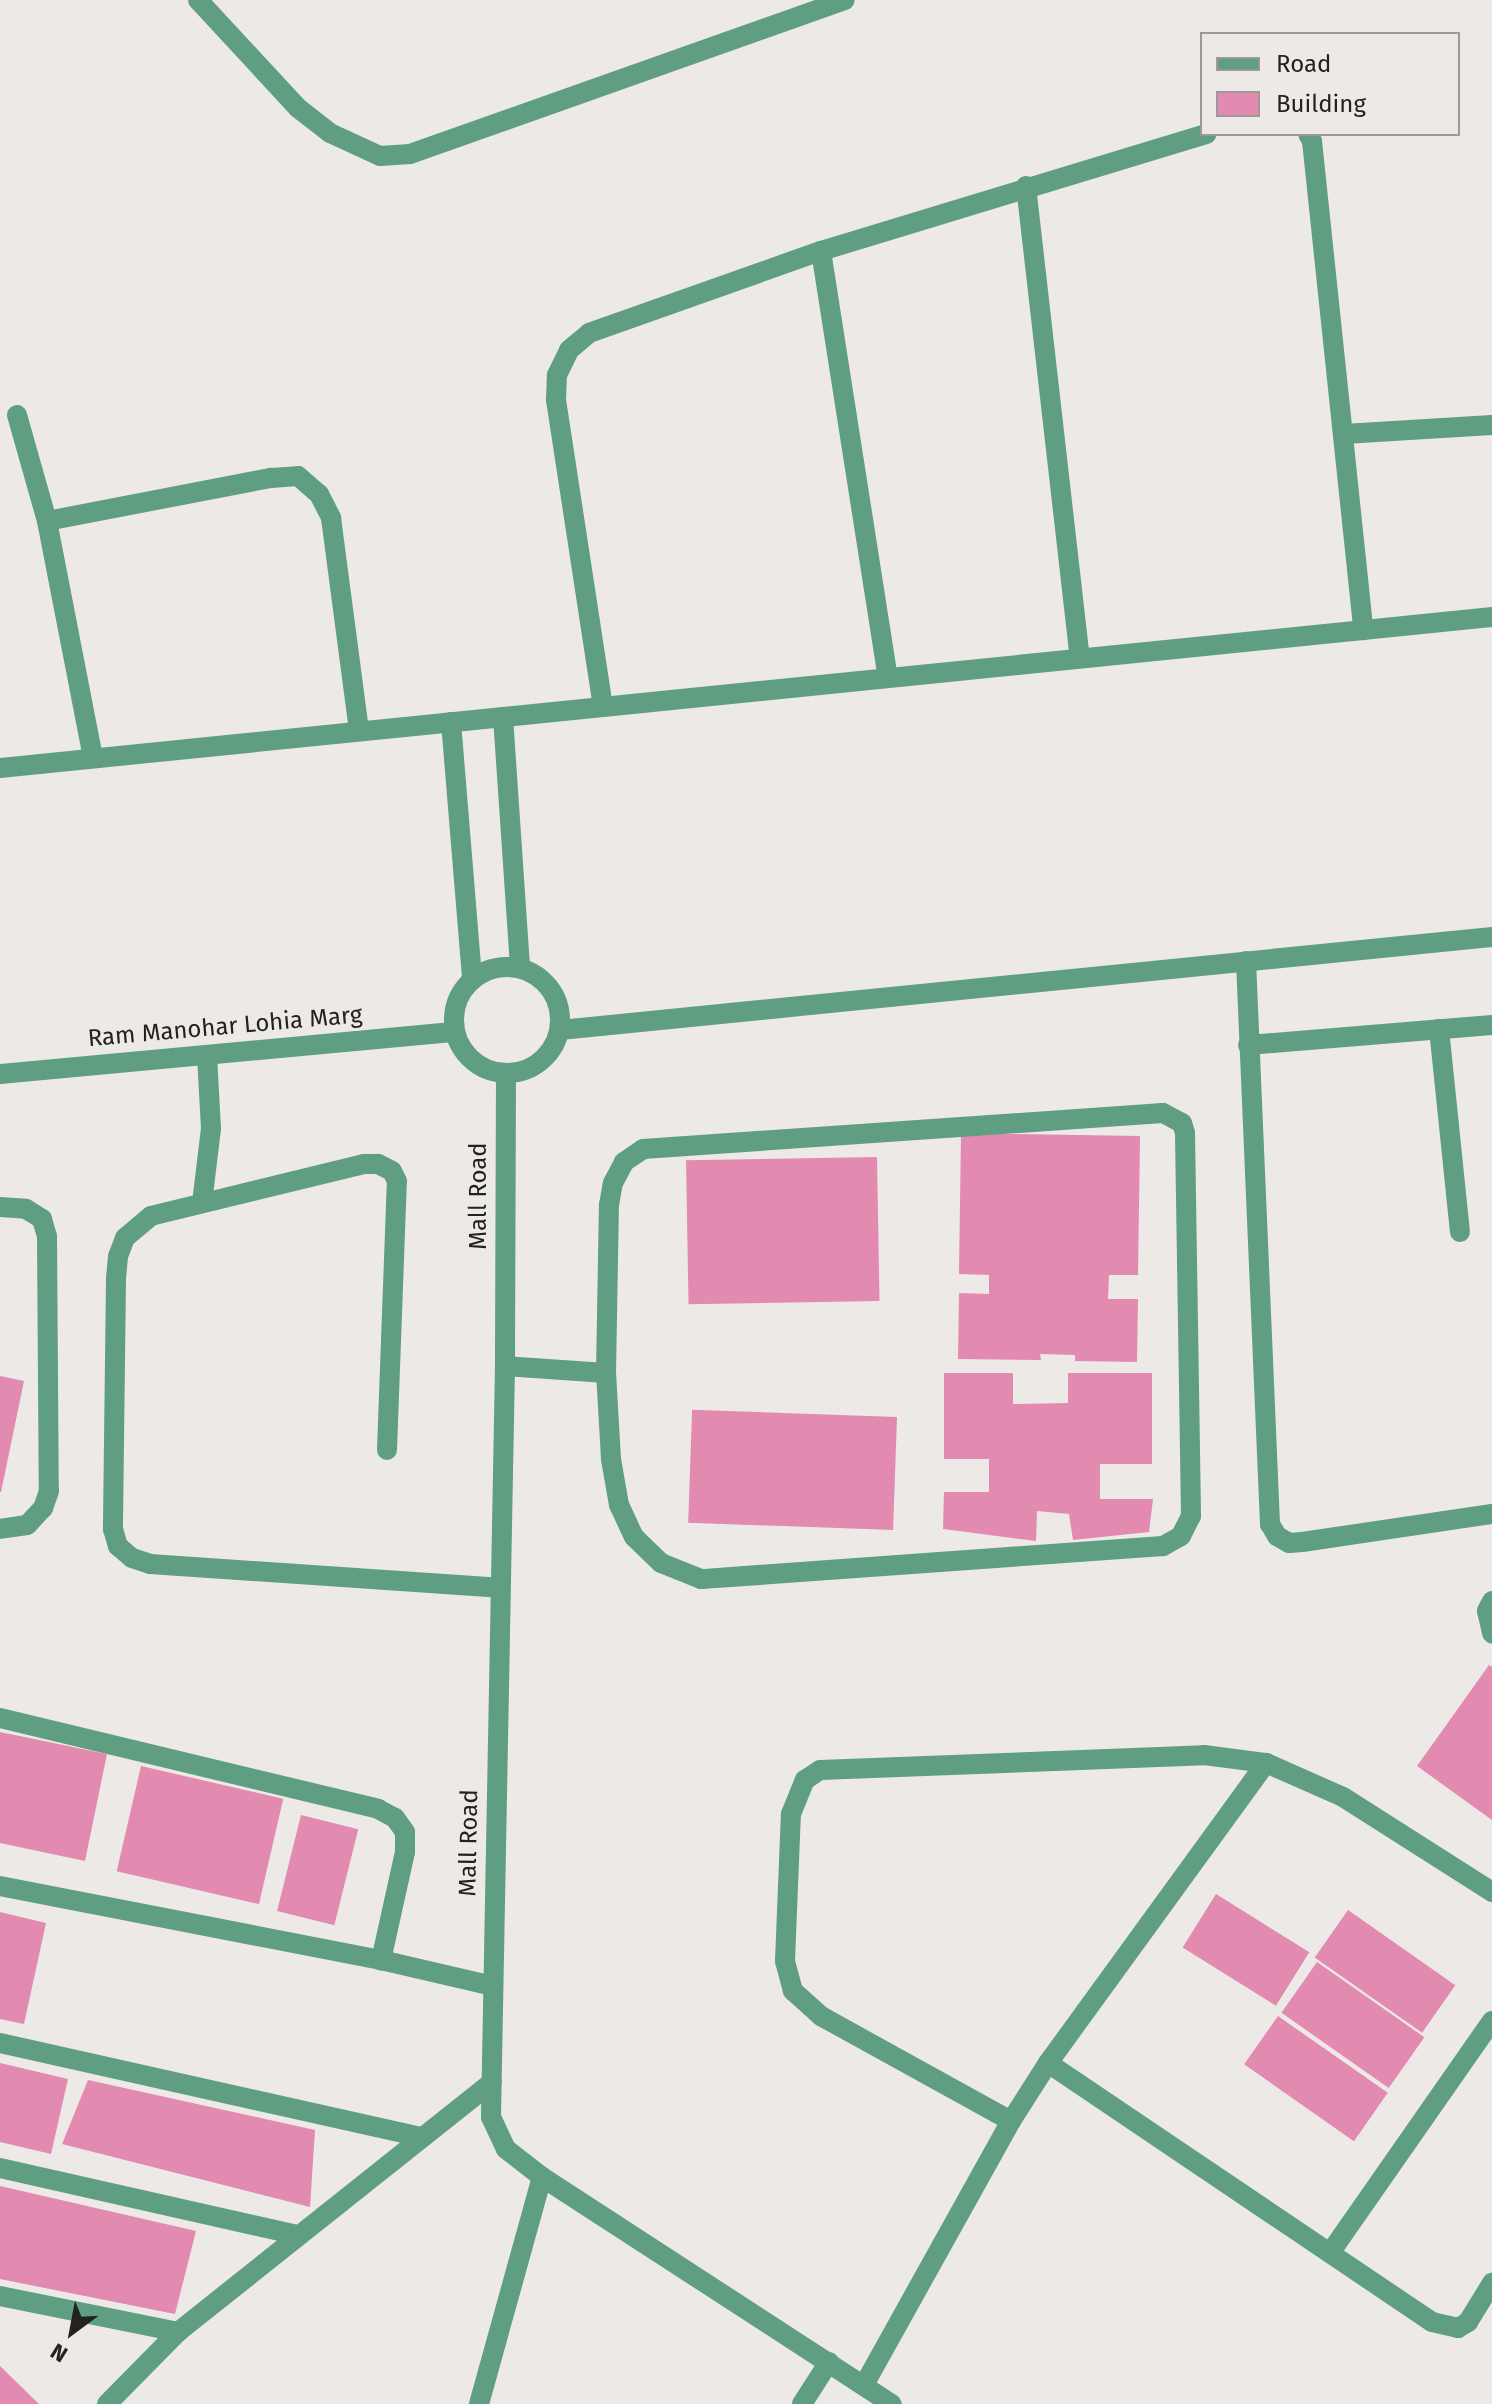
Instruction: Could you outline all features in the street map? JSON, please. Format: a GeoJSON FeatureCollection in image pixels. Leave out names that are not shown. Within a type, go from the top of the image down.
{"type":"FeatureCollection","features":[{"type":"Feature","properties":{"kind":"street"},"geometry":{"type":"LineString","coordinates":[[198,0],[298,108],[330,133],[380,156],[410,154],[844,0]]}},
{"type":"Feature","properties":{"kind":"street"},"geometry":{"type":"LineString","coordinates":[[603,707],[556,400],[557,375],[569,350],[589,333],[821,251],[1026,186],[1200,136]]}},
{"type":"Feature","properties":{"kind":"street"},"geometry":{"type":"LineString","coordinates":[[1309,136],[1363,630]]}},
{"type":"Feature","properties":{"kind":"street"},"geometry":{"type":"LineString","coordinates":[[1026,186],[1080,658]]}},
{"type":"Feature","properties":{"kind":"street"},"geometry":{"type":"LineString","coordinates":[[821,251],[888,678]]}},
{"type":"Feature","properties":{"kind":"street"},"geometry":{"type":"LineString","coordinates":[[17,415],[47,521],[93,758]]}},
{"type":"Feature","properties":{"kind":"street"},"geometry":{"type":"LineString","coordinates":[[1344,434],[1492,425]]}},
{"type":"Feature","properties":{"kind":"street"},"geometry":{"type":"LineString","coordinates":[[47,521],[271,478],[298,476],[319,494],[331,518],[359,731]]}},
{"type":"Feature","properties":{"kind":"street"},"geometry":{"type":"LineString","coordinates":[[0,768],[1492,617]]}},
{"type":"Feature","properties":{"kind":"street"},"geometry":{"type":"LineString","coordinates":[[503,717],[520,968]]}},
{"type":"Feature","properties":{"kind":"street"},"geometry":{"type":"LineString","coordinates":[[451,722],[472,980]]}},
{"type":"Feature","properties":{"kind":"street"},"geometry":{"type":"LineString","coordinates":[[560,1030],[1492,937]]}},
{"type":"Feature","properties":{"kind":"street"},"geometry":{"type":"LineString","coordinates":[[1246,961],[1270,1524],[1277,1536],[1289,1543],[1492,1514]]}},
{"type":"Feature","properties":{"kind":"street"},"geometry":{"type":"LineString","coordinates":[[503,966],[520,968],[540,978],[557,1001],[560,1030],[546,1056],[534,1065],[506,1073],[473,1061],[455,1032],[457,1004],[472,980],[503,966]]}},
{"type":"Feature","properties":{"kind":"street"},"geometry":{"type":"LineString","coordinates":[[1248,1045],[1492,1025]]}},
{"type":"Feature","properties":{"kind":"street"},"geometry":{"type":"LineString","coordinates":[[1439,1029],[1460,1232]]}},
{"type":"Feature","properties":{"kind":"street","name":"Ram Manohar Lohia Marg"},"geometry":{"type":"LineString","coordinates":[[0,1074],[455,1032]]}},
{"type":"Feature","properties":{"kind":"street"},"geometry":{"type":"LineString","coordinates":[[202,1203],[211,1129],[207,1055]]}},
{"type":"Feature","properties":{"kind":"street","name":"Mall Road"},"geometry":{"type":"LineString","coordinates":[[506,1073],[505,1366],[491,2117],[506,2149],[542,2177],[892,2404]]}},
{"type":"Feature","properties":{"kind":"street"},"geometry":{"type":"LineString","coordinates":[[1163,1113],[1182,1123],[1191,1516],[1181,1536],[1163,1546],[701,1579],[661,1563],[634,1537],[619,1505],[611,1459],[606,1373],[609,1205],[613,1183],[624,1162],[643,1149],[1163,1113]]}},
{"type":"Feature","properties":{"kind":"street"},"geometry":{"type":"LineString","coordinates":[[387,1450],[397,1181],[392,1171],[378,1164],[364,1164],[202,1203],[144,1220],[125,1238],[118,1256],[113,1529],[118,1546],[132,1558],[150,1564],[499,1588]]}},
{"type":"Feature","properties":{"kind":"street"},"geometry":{"type":"LineString","coordinates":[[0,1207],[26,1209],[42,1219],[47,1236],[49,1491],[43,1508],[27,1525],[0,1529]]}},
{"type":"Feature","properties":{"kind":"street"},"geometry":{"type":"LineString","coordinates":[[505,1366],[606,1373]]}},
{"type":"Feature","properties":{"kind":"street"},"geometry":{"type":"LineString","coordinates":[[1492,1601],[1487,1611],[1492,1633]]}},
{"type":"Feature","properties":{"kind":"street"},"geometry":{"type":"LineString","coordinates":[[0,1718],[378,1809],[395,1818],[405,1832],[405,1852],[381,1960]]}},
{"type":"Feature","properties":{"kind":"street"},"geometry":{"type":"LineString","coordinates":[[1011,2121],[821,2016],[793,1991],[785,1961],[791,1814],[805,1780],[820,1770],[1204,1755],[1266,1763],[1343,1797],[1492,1892]]}},
{"type":"Feature","properties":{"kind":"street"},"geometry":{"type":"LineString","coordinates":[[864,2385],[1011,2121],[1048,2063],[1266,1763]]}},
{"type":"Feature","properties":{"kind":"street"},"geometry":{"type":"LineString","coordinates":[[0,1886],[381,1960],[493,1986]]}},
{"type":"Feature","properties":{"kind":"street"},"geometry":{"type":"LineString","coordinates":[[1330,2253],[1492,2021]]}},
{"type":"Feature","properties":{"kind":"street"},"geometry":{"type":"LineString","coordinates":[[0,2043],[419,2137]]}},
{"type":"Feature","properties":{"kind":"street"},"geometry":{"type":"LineString","coordinates":[[1048,2063],[1445,2328],[1458,2328],[1468,2322],[1492,2283]]}},
{"type":"Feature","properties":{"kind":"street"},"geometry":{"type":"LineString","coordinates":[[107,2404],[178,2332],[419,2137],[492,2082]]}},
{"type":"Feature","properties":{"kind":"street"},"geometry":{"type":"LineString","coordinates":[[0,2168],[298,2235]]}},
{"type":"Feature","properties":{"kind":"street"},"geometry":{"type":"LineString","coordinates":[[479,2404],[542,2177]]}},
{"type":"Feature","properties":{"kind":"street"},"geometry":{"type":"LineString","coordinates":[[0,2296],[178,2332]]}},
{"type":"Feature","properties":{"kind":"street"},"geometry":{"type":"LineString","coordinates":[[802,2404],[829,2362]]}},
{"type":"Feature","properties":{"kind":"building"},"geometry":{"type":"Polygon","coordinates":[[[961,1133],[1140,1136],[1138,1275],[1109,1275],[1108,1299],[1138,1299],[1137,1362],[1075,1361],[1075,1355],[1040,1354],[1041,1360],[958,1359],[959,1293],[989,1294],[989,1275],[959,1274],[961,1133]]]}},
{"type":"Feature","properties":{"kind":"building"},"geometry":{"type":"Polygon","coordinates":[[[877,1157],[880,1301],[689,1304],[686,1160],[877,1157]]]}},
{"type":"Feature","properties":{"kind":"building"},"geometry":{"type":"Polygon","coordinates":[[[944,1373],[1013,1373],[1013,1404],[1068,1403],[1068,1373],[1152,1373],[1152,1464],[1100,1464],[1100,1499],[1153,1499],[1149,1532],[1073,1540],[1069,1514],[1037,1511],[1036,1541],[943,1529],[944,1492],[989,1492],[989,1459],[944,1459],[944,1373]]]}},
{"type":"Feature","properties":{"kind":"building"},"geometry":{"type":"Polygon","coordinates":[[[0,1376],[24,1381],[1,1492],[0,1492],[0,1376]]]}},
{"type":"Feature","properties":{"kind":"building"},"geometry":{"type":"Polygon","coordinates":[[[692,1410],[897,1417],[893,1530],[688,1523],[692,1410]]]}},
{"type":"Feature","properties":{"kind":"building"},"geometry":{"type":"Polygon","coordinates":[[[1489,1665],[1492,1667],[1492,1820],[1417,1766],[1489,1665]]]}},
{"type":"Feature","properties":{"kind":"building"},"geometry":{"type":"Polygon","coordinates":[[[0,1732],[107,1754],[85,1861],[0,1843],[0,1732]]]}},
{"type":"Feature","properties":{"kind":"building"},"geometry":{"type":"Polygon","coordinates":[[[141,1766],[283,1799],[259,1904],[117,1871],[141,1766]]]}},
{"type":"Feature","properties":{"kind":"building"},"geometry":{"type":"Polygon","coordinates":[[[301,1815],[358,1829],[334,1925],[277,1911],[301,1815]]]}},
{"type":"Feature","properties":{"kind":"building"},"geometry":{"type":"Polygon","coordinates":[[[1216,1894],[1309,1952],[1276,2006],[1183,1947],[1216,1894]]]}},
{"type":"Feature","properties":{"kind":"building"},"geometry":{"type":"Polygon","coordinates":[[[1348,1910],[1455,1985],[1422,2033],[1315,1958],[1348,1910]]]}},
{"type":"Feature","properties":{"kind":"building"},"geometry":{"type":"Polygon","coordinates":[[[0,1912],[46,1923],[24,2024],[0,2019],[0,1912]]]}},
{"type":"Feature","properties":{"kind":"building"},"geometry":{"type":"Polygon","coordinates":[[[1317,1962],[1424,2037],[1389,2088],[1281,2013],[1317,1962]]]}},
{"type":"Feature","properties":{"kind":"building"},"geometry":{"type":"Polygon","coordinates":[[[1278,2016],[1388,2093],[1354,2141],[1244,2064],[1278,2016]]]}},
{"type":"Feature","properties":{"kind":"building"},"geometry":{"type":"Polygon","coordinates":[[[0,2063],[68,2079],[51,2154],[0,2142],[0,2063]]]}},
{"type":"Feature","properties":{"kind":"building"},"geometry":{"type":"Polygon","coordinates":[[[88,2080],[315,2130],[310,2207],[62,2144],[88,2080]]]}},
{"type":"Feature","properties":{"kind":"building"},"geometry":{"type":"Polygon","coordinates":[[[0,2186],[196,2231],[175,2314],[0,2279],[0,2186]]]}},
{"type":"Feature","properties":{"kind":"building"},"geometry":{"type":"Polygon","coordinates":[[[0,2366],[39,2404],[0,2404],[0,2366]]]}}]}
